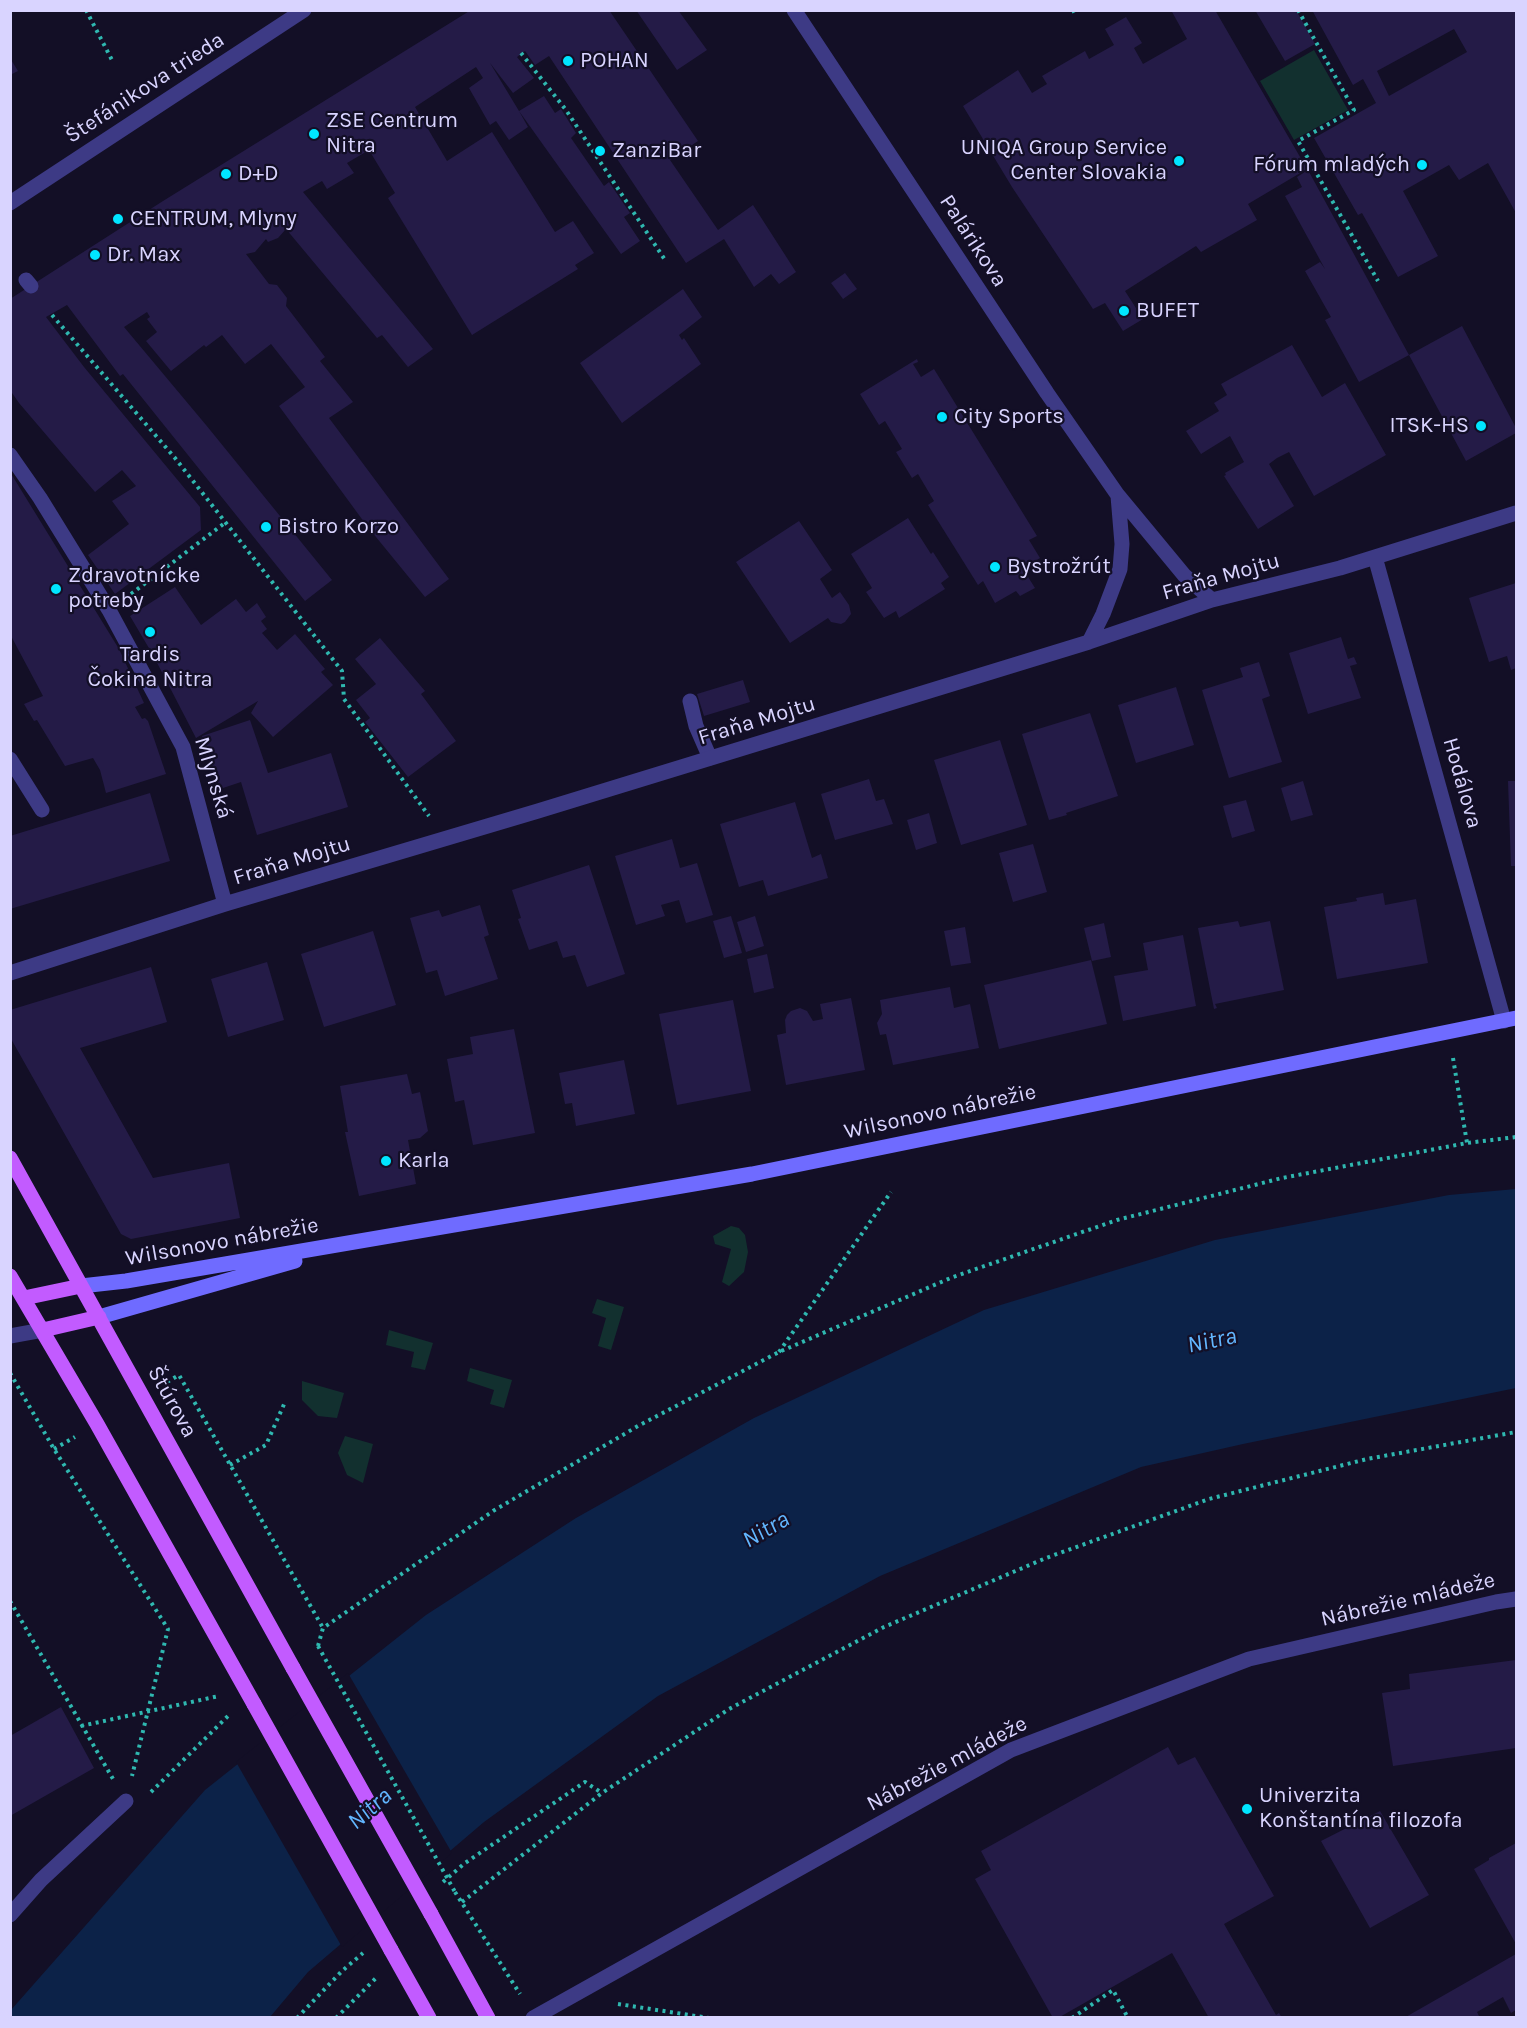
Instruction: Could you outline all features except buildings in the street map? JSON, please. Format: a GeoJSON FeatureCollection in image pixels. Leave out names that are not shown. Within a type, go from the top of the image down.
{"type":"FeatureCollection","features":[{"type":"Feature","properties":{"kind":"main road","name":"Štúrova"},"geometry":{"type":"LineString","coordinates":[[10,1158],[489,2018]]}},
{"type":"Feature","properties":{"kind":"main road"},"geometry":{"type":"LineString","coordinates":[[10,1276],[17,1299],[43,1330],[429,2018]]}},
{"type":"Feature","properties":{"kind":"main road"},"geometry":{"type":"LineString","coordinates":[[17,1299],[81,1286]]}},
{"type":"Feature","properties":{"kind":"main road"},"geometry":{"type":"LineString","coordinates":[[43,1330],[99,1317]]}},
{"type":"Feature","properties":{"kind":"street","name":"Štefánikova trieda"},"geometry":{"type":"LineString","coordinates":[[10,203],[304,10]]}},
{"type":"Feature","properties":{"kind":"street","name":"Palárikova"},"geometry":{"type":"LineString","coordinates":[[794,10],[1047,393],[1118,494],[1184,575],[1212,600]]}},
{"type":"Feature","properties":{"kind":"street","name":"Mlynská"},"geometry":{"type":"LineString","coordinates":[[10,455],[40,498],[109,610],[183,747],[225,904]]}},
{"type":"Feature","properties":{"kind":"street"},"geometry":{"type":"LineString","coordinates":[[1089,642],[1103,614],[1120,569],[1122,544],[1118,494]]}},
{"type":"Feature","properties":{"kind":"street","name":"Fraňa Mojtu"},"geometry":{"type":"LineString","coordinates":[[10,973],[225,904],[710,759],[1089,642],[1212,600],[1376,557],[1516,513]]}},
{"type":"Feature","properties":{"kind":"street","name":"Hodálova"},"geometry":{"type":"LineString","coordinates":[[1376,557],[1510,1019]]}},
{"type":"Feature","properties":{"kind":"street"},"geometry":{"type":"LineString","coordinates":[[690,701],[696,726],[710,759]]}},
{"type":"Feature","properties":{"kind":"street"},"geometry":{"type":"LineString","coordinates":[[10,759],[42,810]]}},
{"type":"Feature","properties":{"kind":"street","name":"Wilsonovo nábrežie"},"geometry":{"type":"LineString","coordinates":[[81,1286],[126,1281],[752,1174],[1510,1019]]}},
{"type":"Feature","properties":{"kind":"street","name":"Wilsonovo nábrežie"},"geometry":{"type":"LineString","coordinates":[[99,1317],[370,1240]]}},
{"type":"Feature","properties":{"kind":"street"},"geometry":{"type":"LineString","coordinates":[[10,1336],[43,1330]]}},
{"type":"Feature","properties":{"kind":"street","name":"Nábrežie mládeže"},"geometry":{"type":"LineString","coordinates":[[534,2017],[1011,1750],[1249,1659],[1516,1599]]}},
{"type":"Feature","properties":{"kind":"street"},"geometry":{"type":"LineString","coordinates":[[10,1915],[41,1880],[129,1806]]}},
{"type":"Feature","properties":{"kind":"path"},"geometry":{"type":"LineString","coordinates":[[86,10],[113,62]]}},
{"type":"Feature","properties":{"kind":"path"},"geometry":{"type":"LineString","coordinates":[[1298,10],[1354,110],[1298,141],[1378,281]]}},
{"type":"Feature","properties":{"kind":"path"},"geometry":{"type":"LineString","coordinates":[[521,53],[566,110],[665,260]]}},
{"type":"Feature","properties":{"kind":"path"},"geometry":{"type":"LineString","coordinates":[[52,315],[176,458],[342,671],[344,699],[445,839]]}},
{"type":"Feature","properties":{"kind":"path"},"geometry":{"type":"LineString","coordinates":[[109,610],[226,522]]}},
{"type":"Feature","properties":{"kind":"path"},"geometry":{"type":"LineString","coordinates":[[1448,1032],[1467,1143]]}},
{"type":"Feature","properties":{"kind":"path"},"geometry":{"type":"LineString","coordinates":[[534,2017],[455,1892],[318,1646],[323,1628],[493,1511],[638,1426],[779,1353],[953,1277],[1118,1220],[1282,1178],[1467,1143],[1516,1137]]}},
{"type":"Feature","properties":{"kind":"path"},"geometry":{"type":"LineString","coordinates":[[779,1353],[891,1192]]}},
{"type":"Feature","properties":{"kind":"path"},"geometry":{"type":"LineString","coordinates":[[10,1373],[54,1449],[168,1629],[148,1711],[129,1806]]}},
{"type":"Feature","properties":{"kind":"path"},"geometry":{"type":"LineString","coordinates":[[163,1385],[179,1375],[323,1628]]}},
{"type":"Feature","properties":{"kind":"path"},"geometry":{"type":"LineString","coordinates":[[230,1465],[266,1445],[285,1402]]}},
{"type":"Feature","properties":{"kind":"path"},"geometry":{"type":"LineString","coordinates":[[462,1902],[602,1793],[719,1716],[885,1627],[1046,1558],[1209,1499],[1367,1459],[1516,1432]]}},
{"type":"Feature","properties":{"kind":"path"},"geometry":{"type":"LineString","coordinates":[[54,1449],[79,1434]]}},
{"type":"Feature","properties":{"kind":"path"},"geometry":{"type":"LineString","coordinates":[[10,1601],[129,1806]]}},
{"type":"Feature","properties":{"kind":"path"},"geometry":{"type":"LineString","coordinates":[[81,1726],[219,1696]]}},
{"type":"Feature","properties":{"kind":"path"},"geometry":{"type":"LineString","coordinates":[[129,1806],[231,1712]]}},
{"type":"Feature","properties":{"kind":"path"},"geometry":{"type":"LineString","coordinates":[[336,2018],[377,1977]]}},
{"type":"Feature","properties":{"kind":"path"},"geometry":{"type":"LineString","coordinates":[[1072,2018],[1113,1990],[1128,2018]]}},
{"type":"Feature","properties":{"kind":"path"},"geometry":{"type":"LineString","coordinates":[[610,2003],[709,2018]]}},
{"type":"Feature","properties":{"kind":"green space"},"geometry":{"type":"Polygon","coordinates":[[[1314,50],[1348,110],[1294,140],[1260,81],[1314,50]]]}},
{"type":"Feature","properties":{"kind":"green space"},"geometry":{"type":"Polygon","coordinates":[[[731,1226],[739,1228],[745,1235],[748,1252],[744,1272],[729,1286],[722,1282],[731,1249],[715,1244],[713,1236],[731,1226]]]}},
{"type":"Feature","properties":{"kind":"green space"},"geometry":{"type":"Polygon","coordinates":[[[597,1299],[624,1307],[611,1350],[598,1346],[606,1318],[592,1313],[597,1299]]]}},
{"type":"Feature","properties":{"kind":"green space"},"geometry":{"type":"Polygon","coordinates":[[[389,1330],[433,1343],[425,1370],[411,1367],[414,1352],[386,1345],[389,1330]]]}},
{"type":"Feature","properties":{"kind":"green space"},"geometry":{"type":"Polygon","coordinates":[[[470,1368],[512,1380],[504,1408],[490,1404],[494,1390],[467,1381],[470,1368]]]}},
{"type":"Feature","properties":{"kind":"green space"},"geometry":{"type":"Polygon","coordinates":[[[302,1381],[344,1393],[337,1418],[318,1416],[302,1400],[302,1381]]]}},
{"type":"Feature","properties":{"kind":"green space"},"geometry":{"type":"Polygon","coordinates":[[[345,1436],[373,1444],[363,1483],[347,1475],[338,1453],[345,1436]]]}},
{"type":"Feature","properties":{"kind":"water","name":"Nitra"},"geometry":{"type":"Polygon","coordinates":[[[1516,1189],[1516,1388],[1141,1467],[880,1576],[658,1696],[484,1822],[308,1972],[270,2017],[11,2018],[11,2010],[205,1790],[426,1615],[576,1518],[754,1418],[984,1310],[1215,1240],[1449,1195],[1516,1189]]]}},
{"type":"Feature","properties":{"kind":"pier"},"geometry":{"type":"Polygon","coordinates":[[[348,1673],[452,1853],[342,1947],[236,1762],[348,1673]]]}},
{"type":"Feature","properties":{"kind":"place","name":"POHAN"},"geometry":{"type":"Point","coordinates":[568,61]}},
{"type":"Feature","properties":{"kind":"place","name":"ZSE Centrum Nitra"},"geometry":{"type":"Point","coordinates":[314,134]}},
{"type":"Feature","properties":{"kind":"place","name":"ZanziBar"},"geometry":{"type":"Point","coordinates":[600,151]}},
{"type":"Feature","properties":{"kind":"place","name":"UNIQA Group Service Center Slovakia"},"geometry":{"type":"Point","coordinates":[1179,161]}},
{"type":"Feature","properties":{"kind":"place","name":"Fórum mladých"},"geometry":{"type":"Point","coordinates":[1422,165]}},
{"type":"Feature","properties":{"kind":"place","name":"D+D"},"geometry":{"type":"Point","coordinates":[226,174]}},
{"type":"Feature","properties":{"kind":"place","name":"CENTRUM, Mlyny"},"geometry":{"type":"Point","coordinates":[118,219]}},
{"type":"Feature","properties":{"kind":"place","name":"Dr. Max"},"geometry":{"type":"Point","coordinates":[95,255]}},
{"type":"Feature","properties":{"kind":"place","name":"BUFET"},"geometry":{"type":"Point","coordinates":[1124,311]}},
{"type":"Feature","properties":{"kind":"place","name":"City Sports"},"geometry":{"type":"Point","coordinates":[942,417]}},
{"type":"Feature","properties":{"kind":"place","name":"ITSK-HS"},"geometry":{"type":"Point","coordinates":[1481,426]}},
{"type":"Feature","properties":{"kind":"place","name":"Bistro Korzo"},"geometry":{"type":"Point","coordinates":[266,527]}},
{"type":"Feature","properties":{"kind":"place","name":"Bystrožrút"},"geometry":{"type":"Point","coordinates":[995,567]}},
{"type":"Feature","properties":{"kind":"place","name":"Zdravotnícke potreby"},"geometry":{"type":"Point","coordinates":[56,589]}},
{"type":"Feature","properties":{"kind":"place","name":"Tardis Čokina Nitra"},"geometry":{"type":"Point","coordinates":[150,632]}},
{"type":"Feature","properties":{"kind":"place","name":"Karla"},"geometry":{"type":"Point","coordinates":[386,1161]}},
{"type":"Feature","properties":{"kind":"place","name":"Univerzita Konštantína filozofa"},"geometry":{"type":"Point","coordinates":[1247,1809]}}]}
